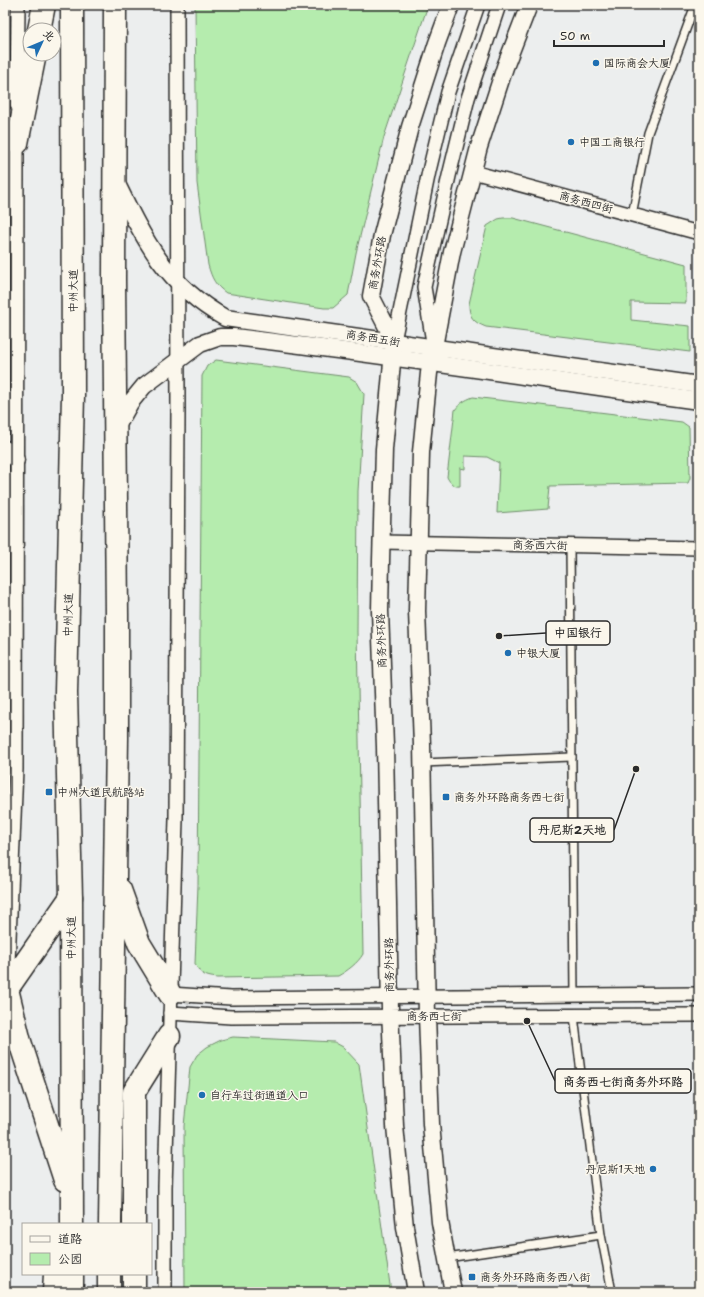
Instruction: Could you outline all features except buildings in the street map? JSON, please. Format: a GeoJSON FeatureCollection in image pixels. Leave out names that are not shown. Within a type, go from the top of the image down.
{"type":"FeatureCollection","features":[{"type":"Feature","properties":{"kind":"highway"},"geometry":{"type":"LineString","coordinates":[[41,22],[44,5]]}},
{"type":"Feature","properties":{"kind":"highway","name":"中州大道"},"geometry":{"type":"LineString","coordinates":[[72,5],[73,395],[66,692],[71,897],[72,1223]]}},
{"type":"Feature","properties":{"kind":"highway"},"geometry":{"type":"LineString","coordinates":[[110,1223],[117,622],[114,279],[116,5]]}},
{"type":"Feature","properties":{"kind":"highway"},"geometry":{"type":"LineString","coordinates":[[17,143],[33,62]]}},
{"type":"Feature","properties":{"kind":"highway"},"geometry":{"type":"LineString","coordinates":[[115,875],[138,943],[170,1004]]}},
{"type":"Feature","properties":{"kind":"highway"},"geometry":{"type":"LineString","coordinates":[[66,1223],[72,1200],[20,1042],[6,989],[71,897]]}},
{"type":"Feature","properties":{"kind":"highway"},"geometry":{"type":"LineString","coordinates":[[134,1223],[134,1092],[169,1036]]}},
{"type":"Feature","properties":{"kind":"highway"},"geometry":{"type":"LineString","coordinates":[[54,1292],[55,1275]]}},
{"type":"Feature","properties":{"kind":"highway"},"geometry":{"type":"LineString","coordinates":[[72,1275],[72,1292]]}},
{"type":"Feature","properties":{"kind":"highway"},"geometry":{"type":"LineString","coordinates":[[109,1275],[109,1292]]}},
{"type":"Feature","properties":{"kind":"highway"},"geometry":{"type":"LineString","coordinates":[[134,1275],[134,1292]]}},
{"type":"Feature","properties":{"kind":"street"},"geometry":{"type":"LineString","coordinates":[[5,1027],[16,769],[9,456],[17,143],[18,5]]}},
{"type":"Feature","properties":{"kind":"street"},"geometry":{"type":"LineString","coordinates":[[165,1292],[165,1187],[176,841],[178,361],[177,5]]}},
{"type":"Feature","properties":{"kind":"street","name":"商务外环路"},"geometry":{"type":"LineString","coordinates":[[416,1292],[405,1227],[394,1126],[389,997],[385,746],[380,611],[384,449],[393,349],[371,296],[382,236],[410,127],[451,5]]}},
{"type":"Feature","properties":{"kind":"street"},"geometry":{"type":"LineString","coordinates":[[393,349],[429,171],[448,92],[478,5]]}},
{"type":"Feature","properties":{"kind":"street"},"geometry":{"type":"LineString","coordinates":[[434,347],[424,287],[468,98],[499,5]]}},
{"type":"Feature","properties":{"kind":"street"},"geometry":{"type":"LineString","coordinates":[[453,1292],[440,1222],[432,1132],[426,997],[422,763],[417,611],[421,452],[431,363],[452,252],[479,147],[505,67],[529,5]]}},
{"type":"Feature","properties":{"kind":"street","name":"商务西四街"},"geometry":{"type":"LineString","coordinates":[[473,172],[699,233]]}},
{"type":"Feature","properties":{"kind":"street","name":"商务西五街"},"geometry":{"type":"LineString","coordinates":[[114,180],[136,223],[165,268],[178,282],[209,309],[225,318],[393,349],[431,363],[699,401]]}},
{"type":"Feature","properties":{"kind":"street","name":"商务西五街"},"geometry":{"type":"LineString","coordinates":[[115,430],[130,403],[144,386],[200,344],[220,337],[393,349],[434,347],[699,385]]}},
{"type":"Feature","properties":{"kind":"street","name":"商务西六街"},"geometry":{"type":"LineString","coordinates":[[381,542],[699,548]]}},
{"type":"Feature","properties":{"kind":"street","name":"商务西七街"},"geometry":{"type":"LineString","coordinates":[[170,1004],[231,998],[699,994]]}},
{"type":"Feature","properties":{"kind":"street","name":"商务西七街"},"geometry":{"type":"LineString","coordinates":[[170,1004],[231,1017],[699,1015]]}},
{"type":"Feature","properties":{"kind":"lane"},"geometry":{"type":"LineString","coordinates":[[632,215],[648,133],[695,5]]}},
{"type":"Feature","properties":{"kind":"lane"},"geometry":{"type":"LineString","coordinates":[[570,546],[574,996]]}},
{"type":"Feature","properties":{"kind":"lane"},"geometry":{"type":"LineString","coordinates":[[422,763],[572,757]]}},
{"type":"Feature","properties":{"kind":"lane"},"geometry":{"type":"LineString","coordinates":[[574,1016],[600,1235],[612,1292]]}},
{"type":"Feature","properties":{"kind":"lane"},"geometry":{"type":"LineString","coordinates":[[447,1258],[600,1235]]}},
{"type":"Feature","properties":{"kind":"green space"},"geometry":{"type":"Polygon","coordinates":[[[195,5],[428,5],[384,137],[356,253],[348,295],[333,308],[324,308],[226,293],[219,287],[213,278],[208,265],[197,183],[195,5]]]}},
{"type":"Feature","properties":{"kind":"green space"},"geometry":{"type":"Polygon","coordinates":[[[513,218],[686,264],[686,303],[631,302],[631,320],[690,326],[690,352],[486,327],[475,321],[471,316],[469,304],[487,226],[498,219],[513,218]]]}},
{"type":"Feature","properties":{"kind":"green space"},"geometry":{"type":"Polygon","coordinates":[[[216,360],[349,377],[357,382],[364,394],[358,491],[357,632],[363,954],[358,961],[338,976],[217,978],[209,977],[203,974],[199,971],[195,964],[198,885],[202,376],[207,366],[216,360]]]}},
{"type":"Feature","properties":{"kind":"green space"},"geometry":{"type":"Polygon","coordinates":[[[473,397],[682,422],[689,427],[690,478],[688,483],[550,486],[548,509],[497,513],[499,463],[487,457],[465,456],[465,469],[460,468],[460,486],[452,484],[447,477],[455,410],[463,402],[473,397]]]}},
{"type":"Feature","properties":{"kind":"green space"},"geometry":{"type":"Polygon","coordinates":[[[233,1037],[334,1042],[343,1047],[359,1064],[391,1292],[185,1292],[184,1126],[190,1067],[197,1055],[207,1047],[221,1040],[233,1037]]]}},
{"type":"Feature","properties":{"kind":"place","name":"国际商会大厦"},"geometry":{"type":"Point","coordinates":[596,63]}},
{"type":"Feature","properties":{"kind":"place","name":"中国工商银行"},"geometry":{"type":"Point","coordinates":[571,142]}},
{"type":"Feature","properties":{"kind":"place","name":"中国银行"},"geometry":{"type":"Point","coordinates":[499,636]}},
{"type":"Feature","properties":{"kind":"place","name":"中银大厦"},"geometry":{"type":"Point","coordinates":[508,653]}},
{"type":"Feature","properties":{"kind":"place","name":"丹尼斯2天地"},"geometry":{"type":"Point","coordinates":[636,769]}},
{"type":"Feature","properties":{"kind":"place","name":"中州大道民航路站"},"geometry":{"type":"Point","coordinates":[49,792]}},
{"type":"Feature","properties":{"kind":"place","name":"商务外环路商务西七街"},"geometry":{"type":"Point","coordinates":[446,797]}},
{"type":"Feature","properties":{"kind":"place","name":"商务西七街商务外环路"},"geometry":{"type":"Point","coordinates":[527,1021]}},
{"type":"Feature","properties":{"kind":"place","name":"自行车过街通道入口"},"geometry":{"type":"Point","coordinates":[202,1095]}},
{"type":"Feature","properties":{"kind":"place","name":"丹尼斯1天地"},"geometry":{"type":"Point","coordinates":[653,1169]}},
{"type":"Feature","properties":{"kind":"place","name":"商务外环路商务西八街"},"geometry":{"type":"Point","coordinates":[472,1277]}}]}
